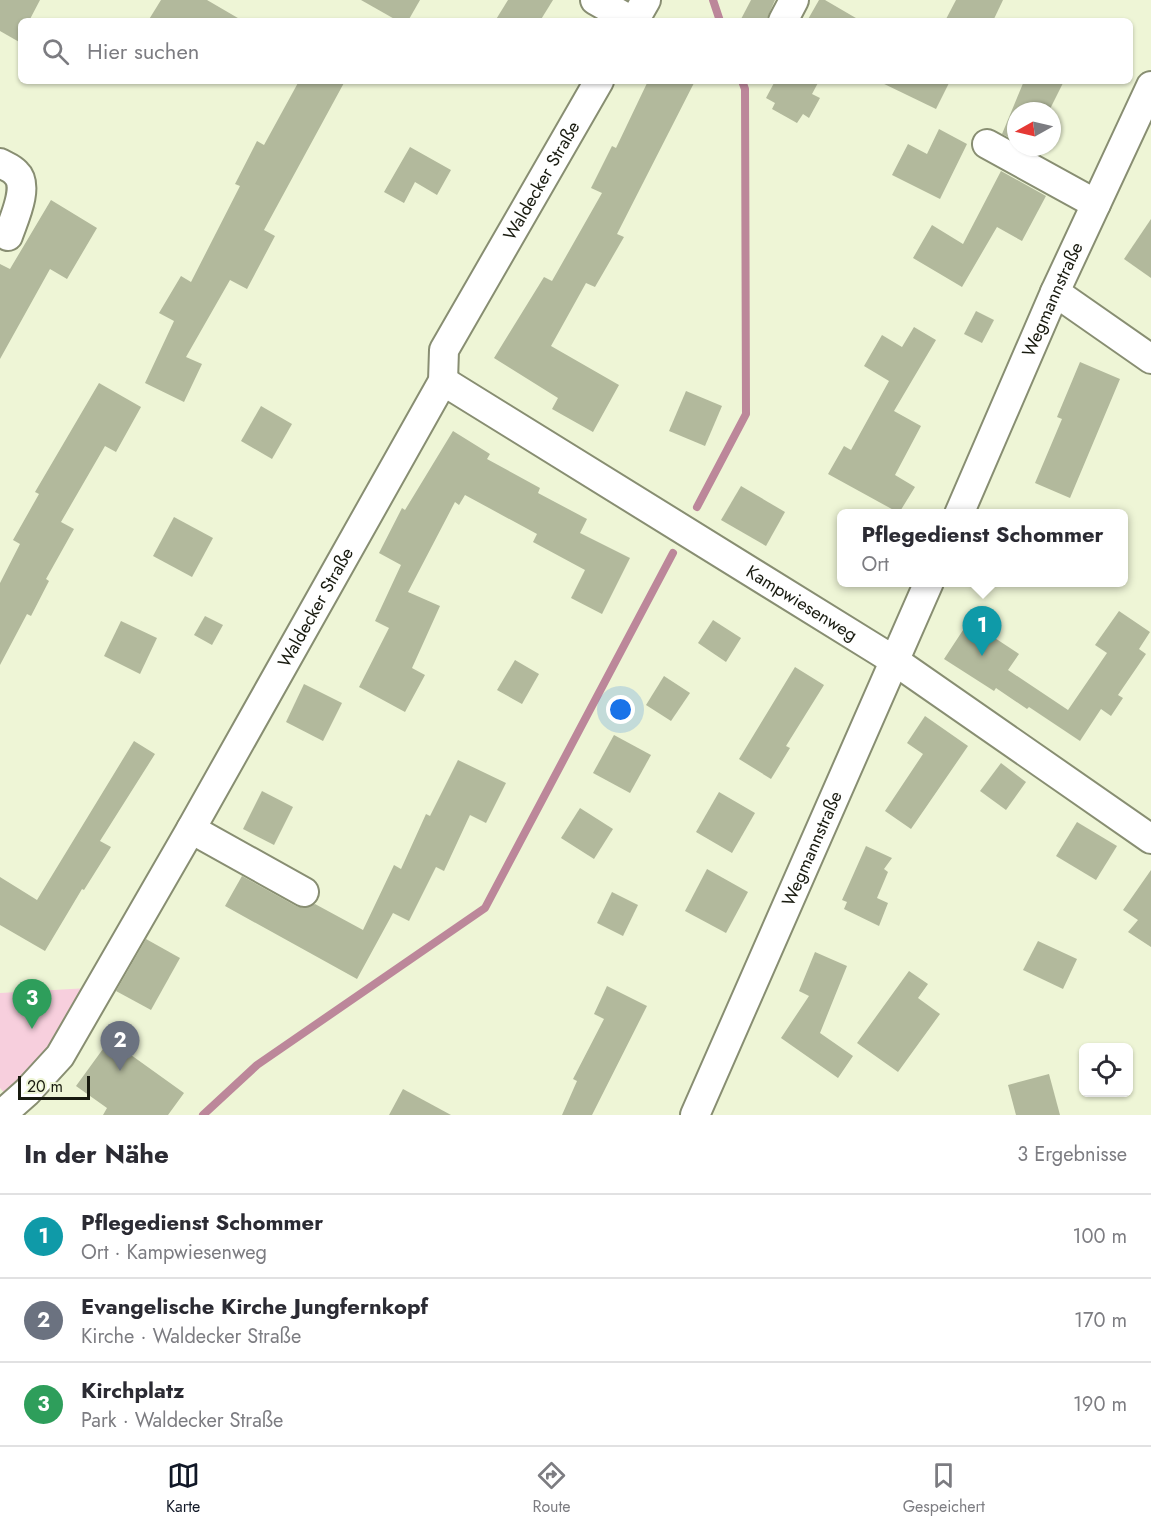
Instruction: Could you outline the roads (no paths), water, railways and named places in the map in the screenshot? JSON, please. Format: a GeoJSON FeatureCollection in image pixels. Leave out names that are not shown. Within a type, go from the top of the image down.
{"type":"FeatureCollection","features":[{"type":"Feature","properties":{"kind":"street"},"geometry":{"type":"LineString","coordinates":[[595,0],[628,18]]}},
{"type":"Feature","properties":{"kind":"street"},"geometry":{"type":"LineString","coordinates":[[635,18],[646,0]]}},
{"type":"Feature","properties":{"kind":"street"},"geometry":{"type":"LineString","coordinates":[[785,18],[794,0]]}},
{"type":"Feature","properties":{"kind":"street","name":"Waldecker Straße"},"geometry":{"type":"LineString","coordinates":[[4,1111],[27,1092],[60,1056],[191,829],[442,381],[444,350],[597,84]]}},
{"type":"Feature","properties":{"kind":"street","name":"Wegmannstraße"},"geometry":{"type":"LineString","coordinates":[[961,509],[1055,292],[1151,86]]}},
{"type":"Feature","properties":{"kind":"street"},"geometry":{"type":"LineString","coordinates":[[987,144],[1096,204]]}},
{"type":"Feature","properties":{"kind":"street"},"geometry":{"type":"LineString","coordinates":[[0,163],[17,173],[21,182],[21,195],[8,236]]}},
{"type":"Feature","properties":{"kind":"street"},"geometry":{"type":"LineString","coordinates":[[1055,292],[1151,359]]}},
{"type":"Feature","properties":{"kind":"street","name":"Kampwiesenweg"},"geometry":{"type":"LineString","coordinates":[[442,381],[895,661],[1151,839]]}},
{"type":"Feature","properties":{"kind":"street","name":"Wegmannstraße"},"geometry":{"type":"LineString","coordinates":[[695,1115],[927,587]]}},
{"type":"Feature","properties":{"kind":"street"},"geometry":{"type":"LineString","coordinates":[[191,829],[304,892]]}},
{"type":"Feature","properties":{"kind":"waterway"},"geometry":{"type":"LineString","coordinates":[[713,0],[719,18]]}},
{"type":"Feature","properties":{"kind":"waterway"},"geometry":{"type":"LineString","coordinates":[[697,507],[746,414],[745,89],[743,84]]}},
{"type":"Feature","properties":{"kind":"waterway"},"geometry":{"type":"LineString","coordinates":[[203,1115],[257,1065],[485,908],[673,553]]}},
{"type":"Feature","properties":{"kind":"place","name":"Pflegedienst Schommer"},"geometry":{"type":"Point","coordinates":[982,656]}},
{"type":"Feature","properties":{"kind":"place","name":"Kirchplatz"},"geometry":{"type":"Point","coordinates":[32,1029]}},
{"type":"Feature","properties":{"kind":"place","name":"Evangelische Kirche Jungfernkopf"},"geometry":{"type":"Point","coordinates":[120,1071]}}]}
